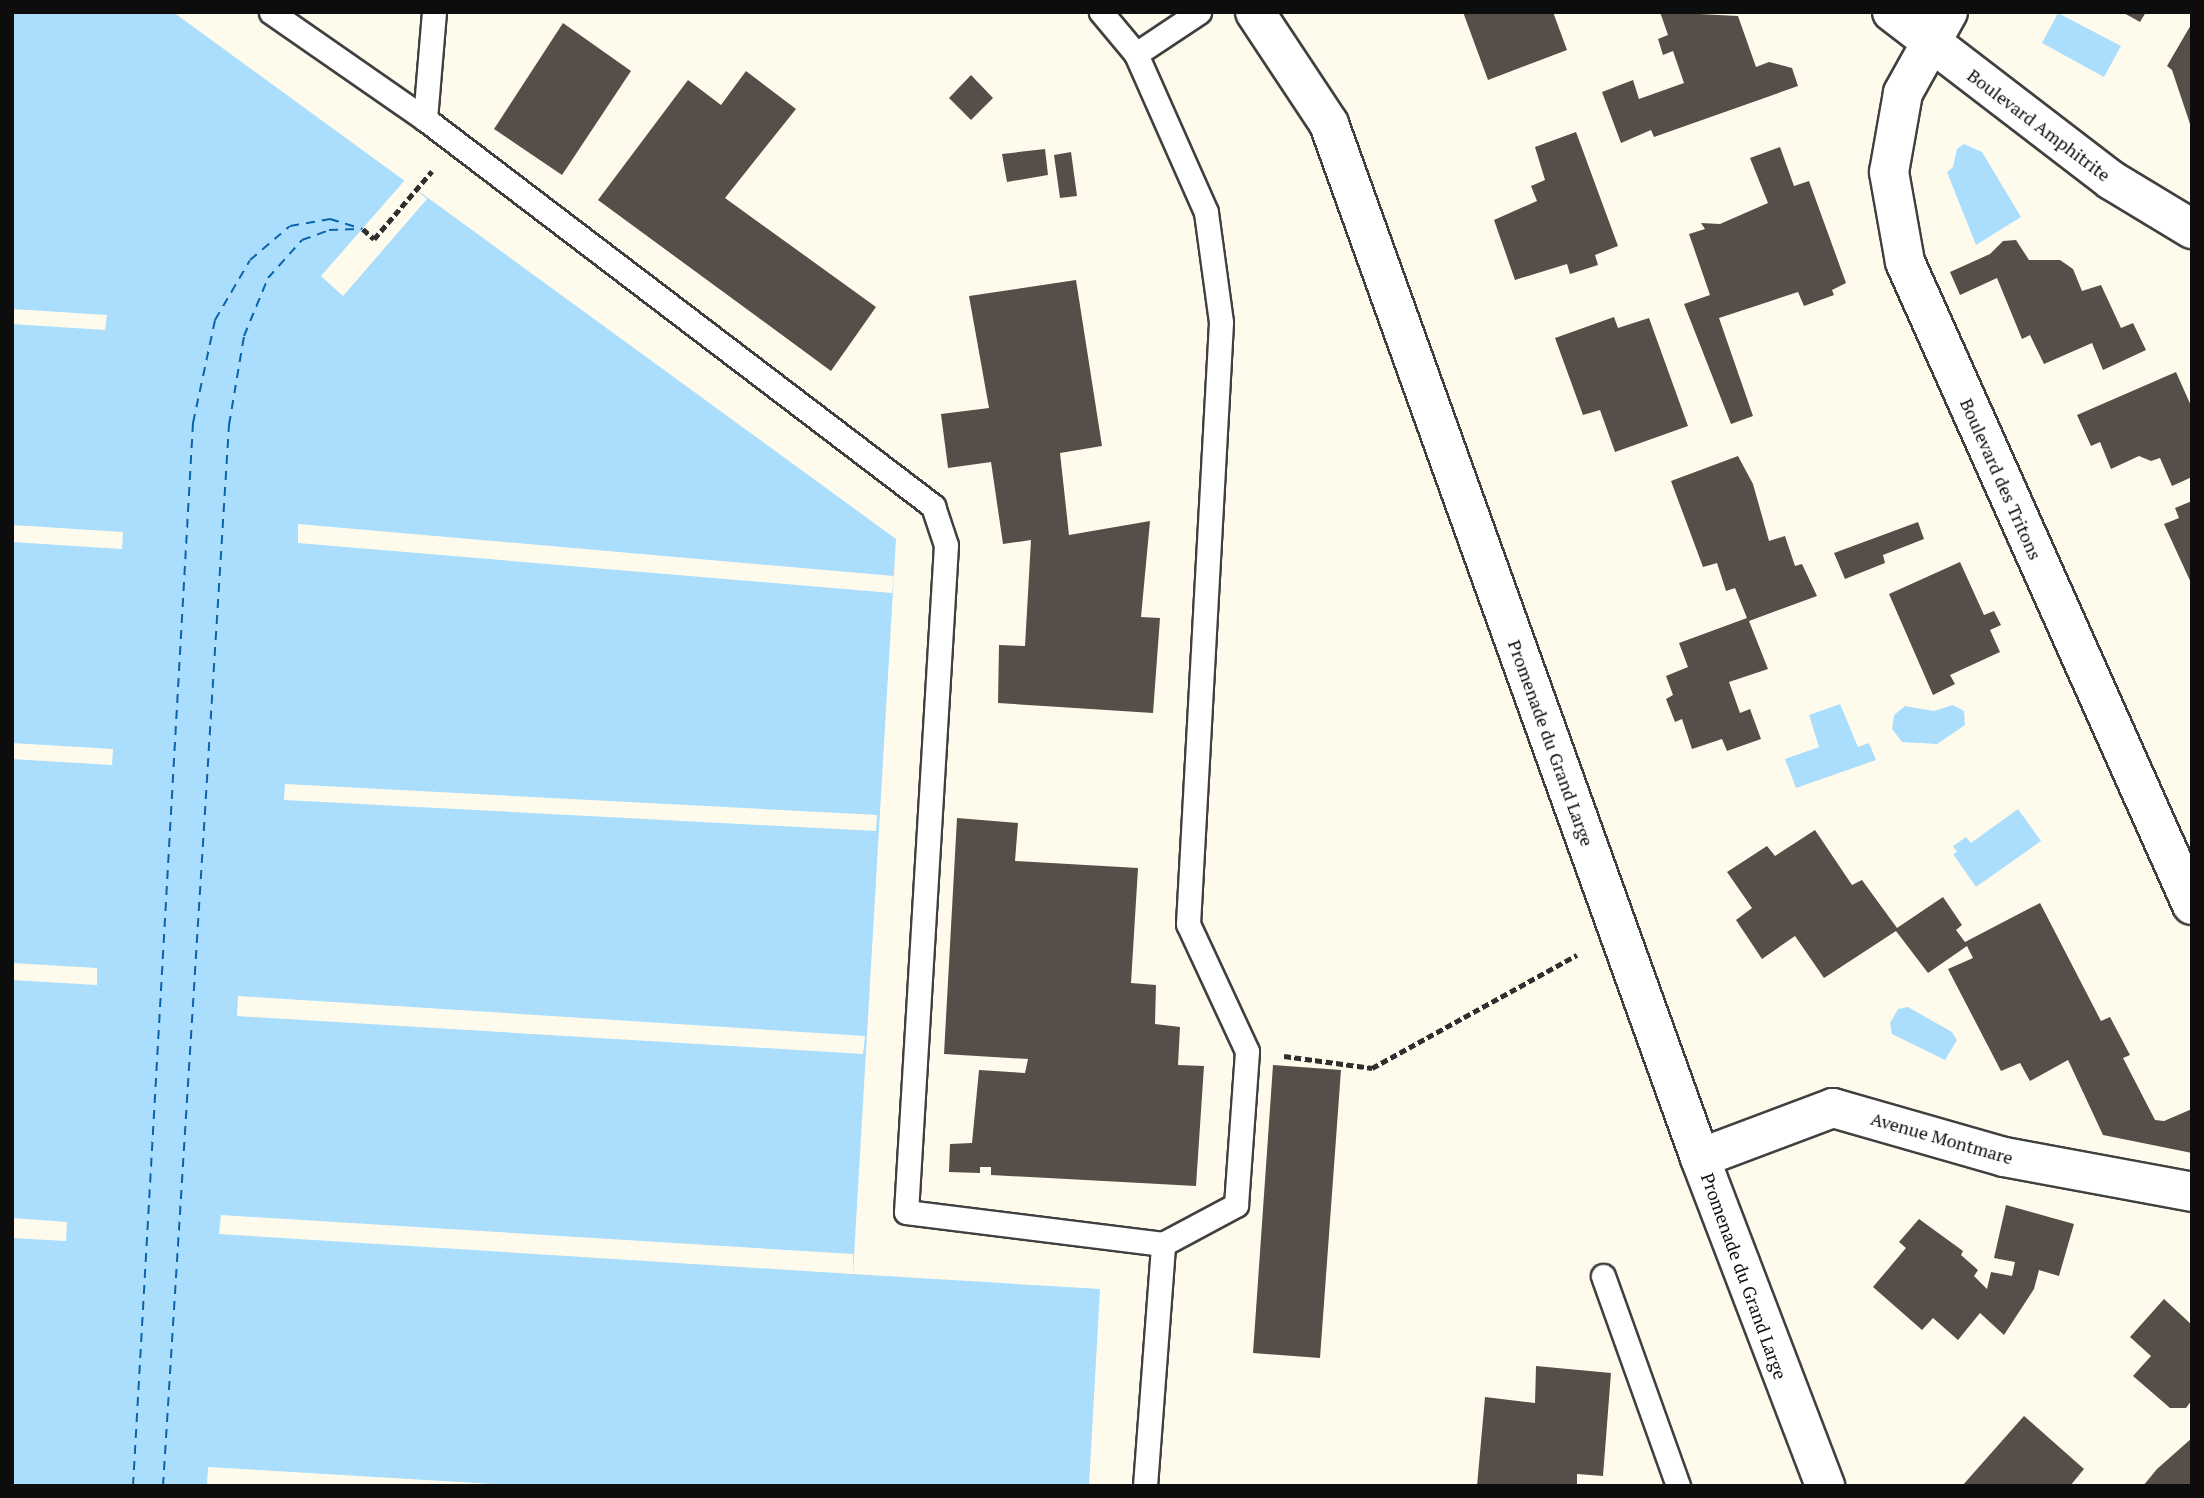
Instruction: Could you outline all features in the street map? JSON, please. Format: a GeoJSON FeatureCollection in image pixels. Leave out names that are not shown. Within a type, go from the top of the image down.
{"type":"FeatureCollection","features":[{"type":"Feature","properties":{"kind":"street","name":"Promenade du Grand Large"},"geometry":{"type":"LineString","coordinates":[[1255,12],[1329,124],[1700,1158],[1825,1486]]}},
{"type":"Feature","properties":{"kind":"street","name":"Boulevard Amphitrite"},"geometry":{"type":"LineString","coordinates":[[1892,12],[1938,27],[2111,180],[2192,229]]}},
{"type":"Feature","properties":{"kind":"street","name":"Boulevard des Tritons"},"geometry":{"type":"LineString","coordinates":[[1938,27],[1903,93],[1889,172],[1905,262],[2192,905]]}},
{"type":"Feature","properties":{"kind":"street","name":"Avenue Montmare"},"geometry":{"type":"LineString","coordinates":[[1700,1158],[1833,1108],[2004,1157],[2192,1192]]}},
{"type":"Feature","properties":{"kind":"lane"},"geometry":{"type":"LineString","coordinates":[[271,12],[425,119],[933,506],[946,545],[906,1212],[1163,1244],[1236,1205],[1247,1051],[1188,924],[1221,322],[1206,212],[1136,54],[1101,12]]}},
{"type":"Feature","properties":{"kind":"lane"},"geometry":{"type":"LineString","coordinates":[[425,119],[434,12]]}},
{"type":"Feature","properties":{"kind":"lane"},"geometry":{"type":"LineString","coordinates":[[1136,54],[1199,12]]}},
{"type":"Feature","properties":{"kind":"lane"},"geometry":{"type":"LineString","coordinates":[[1145,1486],[1163,1244]]}},
{"type":"Feature","properties":{"kind":"lane"},"geometry":{"type":"LineString","coordinates":[[1603,1276],[1678,1486]]}},
{"type":"Feature","properties":{"kind":"path"},"geometry":{"type":"LineString","coordinates":[[363,229],[374,239],[433,170]]}},
{"type":"Feature","properties":{"kind":"path"},"geometry":{"type":"LineString","coordinates":[[1247,1051],[1372,1068],[1584,951]]}},
{"type":"Feature","properties":{"kind":"water"},"geometry":{"type":"Polygon","coordinates":[[[12,12],[173,12],[896,539],[853,1274],[1100,1289],[1089,1486],[12,1486],[12,12]]]}},
{"type":"Feature","properties":{"kind":"water"},"geometry":{"type":"Polygon","coordinates":[[[2058,13],[2121,46],[2104,77],[2042,43],[2058,13]]]}},
{"type":"Feature","properties":{"kind":"water"},"geometry":{"type":"Polygon","coordinates":[[[1964,144],[1982,152],[2021,217],[1976,245],[1947,172],[1953,167],[1957,149],[1964,144]]]}},
{"type":"Feature","properties":{"kind":"water"},"geometry":{"type":"Polygon","coordinates":[[[1840,704],[1858,747],[1869,743],[1876,760],[1796,788],[1785,759],[1819,747],[1809,715],[1840,704]]]}},
{"type":"Feature","properties":{"kind":"water"},"geometry":{"type":"Polygon","coordinates":[[[1953,705],[1964,711],[1965,725],[1937,744],[1902,742],[1892,729],[1894,715],[1905,706],[1934,711],[1953,705]]]}},
{"type":"Feature","properties":{"kind":"water"},"geometry":{"type":"Polygon","coordinates":[[[2018,809],[2041,841],[1976,887],[1953,854],[1957,852],[1953,846],[1966,837],[1971,843],[2018,809]]]}},
{"type":"Feature","properties":{"kind":"water"},"geometry":{"type":"Polygon","coordinates":[[[1908,1007],[1952,1032],[1957,1040],[1945,1060],[1892,1034],[1890,1023],[1898,1009],[1908,1007]]]}},
{"type":"Feature","properties":{"kind":"pier"},"geometry":{"type":"Polygon","coordinates":[[[405,180],[427,199],[343,296],[321,276],[405,180]]]}},
{"type":"Feature","properties":{"kind":"pier"},"geometry":{"type":"Polygon","coordinates":[[[12,309],[107,315],[105,330],[12,324],[12,309]]]}},
{"type":"Feature","properties":{"kind":"pier"},"geometry":{"type":"Polygon","coordinates":[[[298,524],[894,576],[892,593],[298,543],[298,524]]]}},
{"type":"Feature","properties":{"kind":"pier"},"geometry":{"type":"Polygon","coordinates":[[[12,525],[123,532],[122,549],[12,542],[12,525]]]}},
{"type":"Feature","properties":{"kind":"pier"},"geometry":{"type":"Polygon","coordinates":[[[12,743],[113,749],[112,765],[12,759],[12,743]]]}},
{"type":"Feature","properties":{"kind":"pier"},"geometry":{"type":"Polygon","coordinates":[[[285,784],[877,815],[876,831],[284,800],[285,784]]]}},
{"type":"Feature","properties":{"kind":"pier"},"geometry":{"type":"Polygon","coordinates":[[[12,963],[97,968],[97,985],[12,980],[12,963]]]}},
{"type":"Feature","properties":{"kind":"pier"},"geometry":{"type":"Polygon","coordinates":[[[238,996],[865,1036],[863,1054],[237,1016],[238,996]]]}},
{"type":"Feature","properties":{"kind":"pier"},"geometry":{"type":"Polygon","coordinates":[[[221,1215],[853,1254],[853,1274],[219,1234],[221,1215]]]}},
{"type":"Feature","properties":{"kind":"pier"},"geometry":{"type":"Polygon","coordinates":[[[12,1218],[67,1222],[66,1241],[12,1238],[12,1218]]]}},
{"type":"Feature","properties":{"kind":"pier"},"geometry":{"type":"Polygon","coordinates":[[[208,1467],[529,1486],[207,1485],[208,1467]]]}},
{"type":"Feature","properties":{"kind":"building"},"geometry":{"type":"Polygon","coordinates":[[[1463,12],[1553,12],[1567,50],[1488,80],[1463,12]]]}},
{"type":"Feature","properties":{"kind":"building"},"geometry":{"type":"Polygon","coordinates":[[[1660,12],[1738,16],[1756,67],[1769,62],[1792,68],[1798,86],[1654,137],[1651,130],[1621,143],[1602,92],[1633,80],[1639,99],[1684,83],[1673,51],[1663,55],[1658,39],[1668,35],[1660,12]]]}},
{"type":"Feature","properties":{"kind":"building"},"geometry":{"type":"Polygon","coordinates":[[[2122,12],[2146,12],[2140,22],[2122,12]]]}},
{"type":"Feature","properties":{"kind":"building"},"geometry":{"type":"Polygon","coordinates":[[[563,23],[631,71],[562,175],[494,129],[563,23]]]}},
{"type":"Feature","properties":{"kind":"building"},"geometry":{"type":"Polygon","coordinates":[[[2192,23],[2192,130],[2172,70],[2167,66],[2192,23]]]}},
{"type":"Feature","properties":{"kind":"building"},"geometry":{"type":"Polygon","coordinates":[[[746,71],[796,109],[725,198],[876,307],[831,371],[598,200],[688,80],[721,105],[746,71]]]}},
{"type":"Feature","properties":{"kind":"building"},"geometry":{"type":"Polygon","coordinates":[[[971,75],[993,98],[971,120],[949,98],[971,75]]]}},
{"type":"Feature","properties":{"kind":"building"},"geometry":{"type":"Polygon","coordinates":[[[1576,132],[1618,246],[1595,255],[1598,265],[1570,274],[1567,264],[1515,280],[1494,220],[1537,201],[1531,186],[1545,180],[1535,147],[1576,132]]]}},
{"type":"Feature","properties":{"kind":"building"},"geometry":{"type":"Polygon","coordinates":[[[1780,147],[1794,186],[1809,181],[1846,283],[1832,290],[1834,295],[1804,306],[1798,292],[1719,318],[1753,416],[1731,424],[1684,304],[1710,295],[1689,234],[1705,229],[1701,223],[1720,224],[1768,203],[1750,158],[1780,147]]]}},
{"type":"Feature","properties":{"kind":"building"},"geometry":{"type":"Polygon","coordinates":[[[1045,149],[1048,175],[1007,182],[1002,154],[1045,149]]]}},
{"type":"Feature","properties":{"kind":"building"},"geometry":{"type":"Polygon","coordinates":[[[1071,152],[1077,196],[1060,198],[1054,155],[1071,152]]]}},
{"type":"Feature","properties":{"kind":"building"},"geometry":{"type":"Polygon","coordinates":[[[2016,240],[2029,260],[2060,260],[2073,269],[2082,291],[2101,285],[2121,328],[2133,323],[2146,350],[2103,370],[2092,343],[2044,364],[2030,335],[2022,339],[1997,278],[1960,295],[1950,272],[1990,254],[2003,241],[2016,240]]]}},
{"type":"Feature","properties":{"kind":"building"},"geometry":{"type":"Polygon","coordinates":[[[1076,280],[1102,446],[1060,453],[1069,535],[1150,521],[1141,617],[1160,618],[1153,713],[998,703],[999,645],[1025,646],[1031,540],[1003,544],[991,462],[948,468],[941,414],[989,408],[969,296],[1076,280]]]}},
{"type":"Feature","properties":{"kind":"building"},"geometry":{"type":"Polygon","coordinates":[[[1614,317],[1618,328],[1649,318],[1688,426],[1615,452],[1600,410],[1583,415],[1555,338],[1614,317]]]}},
{"type":"Feature","properties":{"kind":"building"},"geometry":{"type":"Polygon","coordinates":[[[2176,372],[2192,408],[2192,477],[2172,486],[2160,458],[2151,461],[2139,456],[2111,469],[2100,442],[2091,446],[2077,415],[2176,372]]]}},
{"type":"Feature","properties":{"kind":"building"},"geometry":{"type":"Polygon","coordinates":[[[1738,456],[1753,484],[1769,541],[1785,536],[1795,566],[1802,564],[1817,596],[1749,621],[1768,669],[1729,682],[1740,713],[1750,709],[1761,739],[1727,751],[1722,739],[1692,749],[1682,719],[1675,722],[1666,699],[1673,695],[1666,676],[1688,667],[1679,643],[1747,618],[1735,588],[1726,591],[1717,563],[1703,567],[1671,481],[1738,456]]]}},
{"type":"Feature","properties":{"kind":"building"},"geometry":{"type":"Polygon","coordinates":[[[2192,501],[2192,585],[2164,524],[2179,518],[2175,508],[2192,501]]]}},
{"type":"Feature","properties":{"kind":"building"},"geometry":{"type":"Polygon","coordinates":[[[1918,522],[1924,539],[1883,555],[1885,563],[1845,579],[1834,553],[1918,522]]]}},
{"type":"Feature","properties":{"kind":"building"},"geometry":{"type":"Polygon","coordinates":[[[1960,562],[1984,615],[1994,611],[2001,625],[1990,630],[2000,652],[1950,675],[1955,684],[1933,695],[1889,594],[1960,562]]]}},
{"type":"Feature","properties":{"kind":"building"},"geometry":{"type":"Polygon","coordinates":[[[957,818],[1018,823],[1015,861],[1138,868],[1131,983],[1156,985],[1155,1024],[1180,1027],[1178,1065],[1204,1066],[1196,1186],[991,1175],[991,1167],[980,1167],[980,1173],[949,1172],[950,1144],[972,1143],[979,1070],[1025,1073],[1028,1059],[944,1054],[957,818]]]}},
{"type":"Feature","properties":{"kind":"building"},"geometry":{"type":"Polygon","coordinates":[[[1815,830],[1852,885],[1862,880],[1897,928],[1943,897],[1962,925],[1956,930],[1965,942],[2040,903],[2101,1021],[2110,1017],[2130,1055],[2123,1058],[2155,1120],[2164,1121],[2192,1109],[2192,1153],[2103,1135],[2068,1060],[2030,1081],[2020,1063],[2001,1071],[1948,969],[1973,958],[1967,946],[1928,973],[1896,931],[1824,978],[1795,936],[1762,959],[1736,920],[1752,908],[1727,872],[1767,846],[1775,856],[1815,830]]]}},
{"type":"Feature","properties":{"kind":"building"},"geometry":{"type":"Polygon","coordinates":[[[1273,1065],[1341,1070],[1320,1358],[1253,1353],[1273,1065]]]}},
{"type":"Feature","properties":{"kind":"building"},"geometry":{"type":"Polygon","coordinates":[[[2006,1205],[2074,1224],[2059,1276],[2039,1270],[2034,1289],[2004,1335],[1980,1313],[1958,1340],[1933,1318],[1922,1330],[1873,1287],[1906,1248],[1899,1242],[1919,1219],[1963,1251],[1961,1255],[1978,1270],[1974,1276],[1987,1289],[1991,1272],[2012,1276],[2015,1262],[1994,1258],[2006,1205]]]}},
{"type":"Feature","properties":{"kind":"building"},"geometry":{"type":"Polygon","coordinates":[[[2164,1299],[2192,1325],[2192,1400],[2186,1408],[2170,1408],[2133,1376],[2151,1356],[2130,1337],[2164,1299]]]}},
{"type":"Feature","properties":{"kind":"building"},"geometry":{"type":"Polygon","coordinates":[[[1536,1366],[1611,1373],[1603,1476],[1577,1474],[1577,1486],[1477,1486],[1485,1397],[1535,1403],[1536,1366]]]}},
{"type":"Feature","properties":{"kind":"building"},"geometry":{"type":"Polygon","coordinates":[[[2024,1416],[2084,1469],[2070,1486],[1962,1486],[2024,1416]]]}},
{"type":"Feature","properties":{"kind":"building"},"geometry":{"type":"Polygon","coordinates":[[[2192,1438],[2192,1486],[2143,1486],[2157,1469],[2192,1438]]]}},
{"type":"Feature","properties":{"kind":"ferry route"},"geometry":{"type":"LineString","coordinates":[[133,1486],[193,423],[215,320],[250,260],[290,226],[330,219],[363,229]]}},
{"type":"Feature","properties":{"kind":"ferry route"},"geometry":{"type":"LineString","coordinates":[[163,1486],[229,425],[244,336],[268,278],[302,240],[329,230],[358,229]]}}]}
